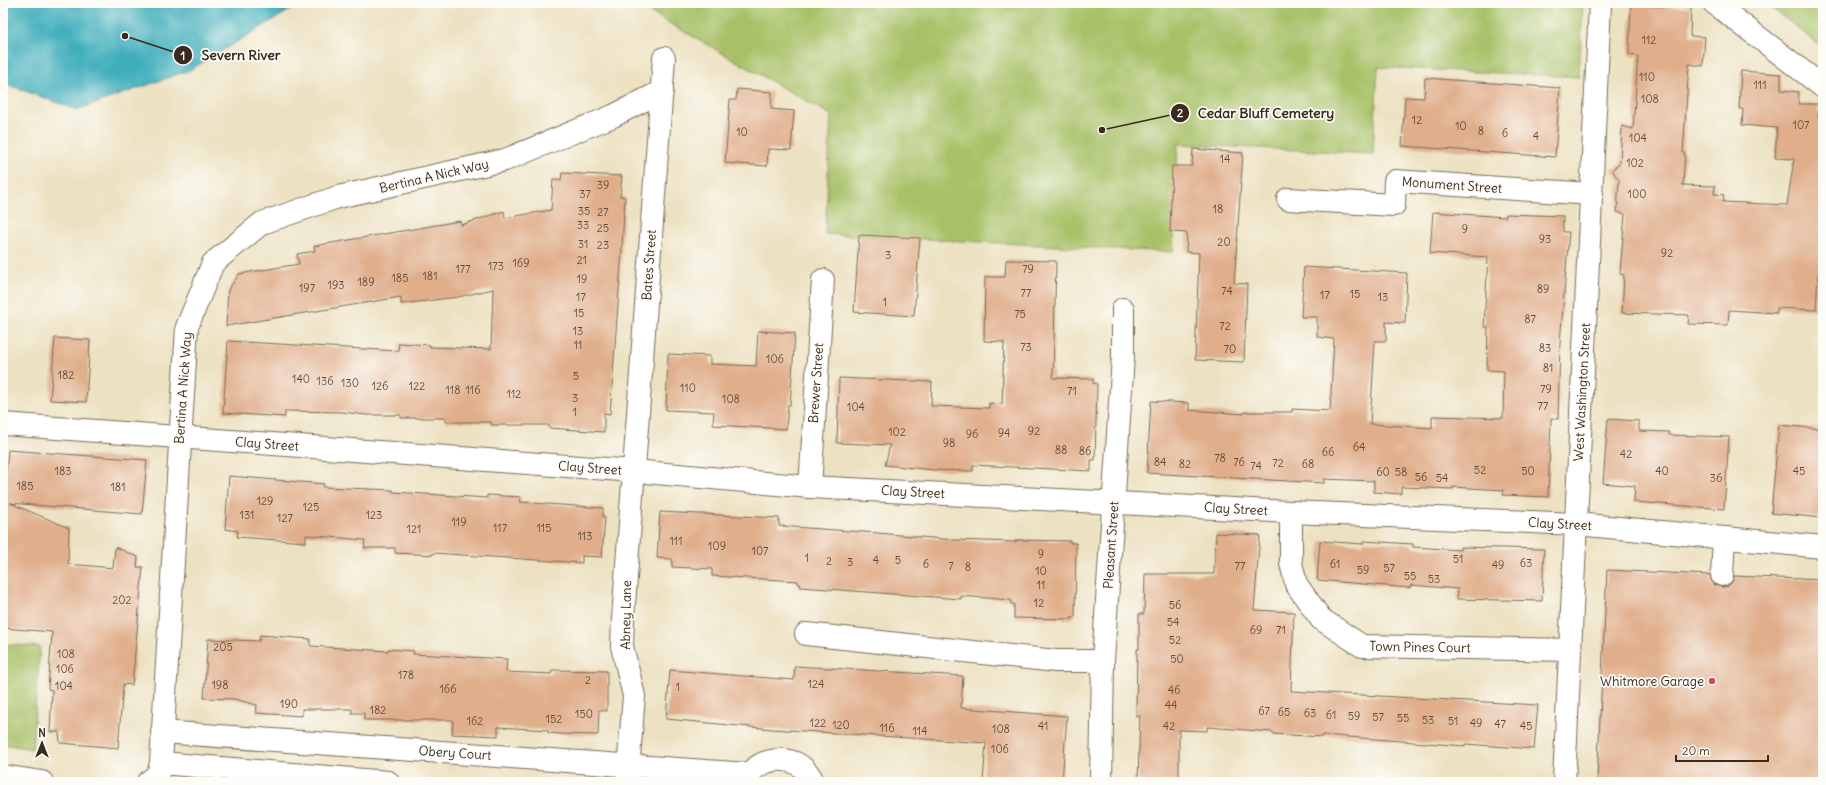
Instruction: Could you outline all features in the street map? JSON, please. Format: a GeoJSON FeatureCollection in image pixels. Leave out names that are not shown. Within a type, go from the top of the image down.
{"type":"FeatureCollection","features":[{"type":"Feature","properties":{"kind":"street","name":"West Washington Street"},"geometry":{"type":"LineString","coordinates":[[1564,782],[1600,3]]}},
{"type":"Feature","properties":{"kind":"street"},"geometry":{"type":"LineString","coordinates":[[1714,3],[1823,87]]}},
{"type":"Feature","properties":{"kind":"street","name":"Bates Street"},"geometry":{"type":"LineString","coordinates":[[634,471],[664,58]]}},
{"type":"Feature","properties":{"kind":"street","name":"Bertina A Nick Way"},"geometry":{"type":"LineString","coordinates":[[161,763],[187,327],[214,263],[262,222],[338,198],[505,160],[613,116],[662,90]]}},
{"type":"Feature","properties":{"kind":"street","name":"Monument Street"},"geometry":{"type":"LineString","coordinates":[[1288,199],[1394,205],[1395,181],[1592,194]]}},
{"type":"Feature","properties":{"kind":"street","name":"Brewer Street"},"geometry":{"type":"LineString","coordinates":[[810,487],[823,280]]}},
{"type":"Feature","properties":{"kind":"street","name":"Pleasant Street"},"geometry":{"type":"LineString","coordinates":[[1101,782],[1103,661],[1123,357],[1123,309]]}},
{"type":"Feature","properties":{"kind":"street","name":"Clay Street"},"geometry":{"type":"LineString","coordinates":[[3,424],[634,471],[810,487],[1291,512],[1576,524],[1823,548]]}},
{"type":"Feature","properties":{"kind":"street","name":"Abney Lane"},"geometry":{"type":"LineString","coordinates":[[627,774],[634,696],[622,646],[634,471]]}},
{"type":"Feature","properties":{"kind":"street","name":"Town Pines Court"},"geometry":{"type":"LineString","coordinates":[[1291,512],[1291,563],[1296,584],[1321,619],[1362,646],[1571,650]]}},
{"type":"Feature","properties":{"kind":"street"},"geometry":{"type":"LineString","coordinates":[[1722,575],[1724,538]]}},
{"type":"Feature","properties":{"kind":"street"},"geometry":{"type":"LineString","coordinates":[[806,634],[1056,661],[1103,661]]}},
{"type":"Feature","properties":{"kind":"street","name":"Obery Court"},"geometry":{"type":"LineString","coordinates":[[162,732],[627,774],[746,778],[757,766],[768,760],[780,759],[793,761],[803,768],[813,782]]}},
{"type":"Feature","properties":{"kind":"street"},"geometry":{"type":"LineString","coordinates":[[148,782],[158,774],[161,763],[388,782]]}},
{"type":"Feature","properties":{"kind":"street"},"geometry":{"type":"LineString","coordinates":[[3,776],[42,782]]}},
{"type":"Feature","properties":{"kind":"green space"},"geometry":{"type":"Polygon","coordinates":[[[634,3],[1583,3],[1579,77],[1378,67],[1373,154],[1178,144],[1173,252],[825,234],[831,115],[634,3]]]}},
{"type":"Feature","properties":{"kind":"green space"},"geometry":{"type":"Polygon","coordinates":[[[1765,3],[1823,3],[1823,48],[1765,3]]]}},
{"type":"Feature","properties":{"kind":"green space"},"geometry":{"type":"Polygon","coordinates":[[[3,644],[40,647],[32,749],[3,744],[3,644]]]}},
{"type":"Feature","properties":{"kind":"water"},"geometry":{"type":"Polygon","coordinates":[[[3,3],[302,3],[190,70],[77,110],[3,83],[3,3]]]}},
{"type":"Feature","properties":{"kind":"building"},"geometry":{"type":"Polygon","coordinates":[[[1631,5],[1691,8],[1690,36],[1705,37],[1703,66],[1689,64],[1683,153],[1685,153],[1683,185],[1715,186],[1714,194],[1724,195],[1723,202],[1787,205],[1794,159],[1775,158],[1777,128],[1742,125],[1743,109],[1739,109],[1741,71],[1781,74],[1781,90],[1799,92],[1798,104],[1818,104],[1818,117],[1823,118],[1823,274],[1818,274],[1816,310],[1777,308],[1777,313],[1729,310],[1728,325],[1688,324],[1689,315],[1622,313],[1624,275],[1620,274],[1625,214],[1617,212],[1619,180],[1612,170],[1620,163],[1622,126],[1633,129],[1638,56],[1629,55],[1631,5]]]}},
{"type":"Feature","properties":{"kind":"building"},"geometry":{"type":"Polygon","coordinates":[[[1425,78],[1560,88],[1555,157],[1402,146],[1405,97],[1424,98],[1425,78]]]}},
{"type":"Feature","properties":{"kind":"building"},"geometry":{"type":"Polygon","coordinates":[[[737,89],[772,92],[771,109],[794,111],[791,150],[768,149],[767,166],[725,163],[730,100],[736,100],[737,89]]]}},
{"type":"Feature","properties":{"kind":"building"},"geometry":{"type":"Polygon","coordinates":[[[1193,149],[1243,153],[1234,283],[1247,284],[1244,362],[1195,360],[1199,253],[1186,252],[1187,233],[1170,232],[1172,166],[1192,166],[1193,149]]]}},
{"type":"Feature","properties":{"kind":"building"},"geometry":{"type":"Polygon","coordinates":[[[562,173],[622,176],[620,196],[625,197],[621,263],[610,414],[604,413],[604,432],[549,428],[549,425],[491,425],[491,422],[446,422],[446,418],[401,418],[401,415],[366,415],[342,412],[285,411],[285,417],[223,413],[228,341],[398,351],[399,343],[430,345],[430,347],[491,349],[493,289],[458,297],[401,304],[401,297],[226,326],[228,290],[239,274],[299,264],[297,254],[315,251],[314,246],[460,221],[461,225],[504,211],[505,218],[551,210],[553,179],[561,180],[562,173]]]}},
{"type":"Feature","properties":{"kind":"building"},"geometry":{"type":"Polygon","coordinates":[[[1433,212],[1506,217],[1506,214],[1563,216],[1563,232],[1569,232],[1560,343],[1558,419],[1551,418],[1548,497],[1503,495],[1504,490],[1453,487],[1453,489],[1401,487],[1401,494],[1374,492],[1374,481],[1324,479],[1324,483],[1147,473],[1151,401],[1189,403],[1189,410],[1244,414],[1244,412],[1292,412],[1292,409],[1330,411],[1334,339],[1317,337],[1317,317],[1301,317],[1304,267],[1407,273],[1405,323],[1386,322],[1386,341],[1375,341],[1370,424],[1432,428],[1432,416],[1503,418],[1504,371],[1487,370],[1488,327],[1484,327],[1488,257],[1430,253],[1433,212]]]}},
{"type":"Feature","properties":{"kind":"building"},"geometry":{"type":"Polygon","coordinates":[[[859,235],[920,238],[914,316],[854,312],[859,235]]]}},
{"type":"Feature","properties":{"kind":"building"},"geometry":{"type":"Polygon","coordinates":[[[1006,260],[1056,261],[1053,378],[1093,379],[1093,383],[1097,384],[1095,460],[1091,460],[1091,471],[973,465],[973,471],[934,470],[885,465],[890,445],[837,443],[839,378],[932,382],[931,406],[989,408],[989,403],[1002,404],[1004,342],[984,341],[985,277],[1005,277],[1006,260]]]}},
{"type":"Feature","properties":{"kind":"building"},"geometry":{"type":"Polygon","coordinates":[[[758,331],[795,333],[790,405],[788,405],[786,429],[713,425],[714,412],[666,410],[668,354],[710,356],[710,364],[756,366],[758,331]]]}},
{"type":"Feature","properties":{"kind":"building"},"geometry":{"type":"Polygon","coordinates":[[[55,338],[90,340],[86,402],[50,400],[55,338]]]}},
{"type":"Feature","properties":{"kind":"building"},"geometry":{"type":"Polygon","coordinates":[[[1608,419],[1639,421],[1639,431],[1669,432],[1669,435],[1729,437],[1724,509],[1634,502],[1635,486],[1603,483],[1608,419]]]}},
{"type":"Feature","properties":{"kind":"building"},"geometry":{"type":"Polygon","coordinates":[[[1779,425],[1823,429],[1823,518],[1771,513],[1779,425]]]}},
{"type":"Feature","properties":{"kind":"building"},"geometry":{"type":"Polygon","coordinates":[[[8,450],[147,460],[142,514],[10,503],[69,528],[68,564],[113,568],[115,547],[138,557],[137,567],[143,567],[132,685],[123,684],[118,748],[60,743],[59,732],[50,732],[52,690],[48,689],[52,632],[3,628],[3,520],[8,450]]]}},
{"type":"Feature","properties":{"kind":"building"},"geometry":{"type":"Polygon","coordinates":[[[229,476],[324,484],[323,487],[393,490],[393,492],[487,498],[487,495],[521,497],[520,502],[603,508],[603,517],[605,517],[602,557],[582,556],[582,563],[433,553],[433,555],[395,553],[395,548],[364,548],[365,540],[306,535],[306,542],[237,537],[238,531],[225,529],[229,476]]]}},
{"type":"Feature","properties":{"kind":"building"},"geometry":{"type":"Polygon","coordinates":[[[660,512],[779,518],[779,526],[954,540],[1016,542],[1016,540],[1071,541],[1070,543],[1076,543],[1075,617],[1072,617],[1072,619],[1014,618],[1014,604],[1011,604],[1011,600],[961,596],[961,599],[800,587],[801,584],[798,584],[798,581],[712,576],[712,569],[672,567],[672,559],[657,558],[660,512]]]}},
{"type":"Feature","properties":{"kind":"building"},"geometry":{"type":"Polygon","coordinates":[[[1216,533],[1260,535],[1254,610],[1294,612],[1291,691],[1538,705],[1534,749],[1465,744],[1465,746],[1323,735],[1323,737],[1273,734],[1273,732],[1207,727],[1207,731],[1179,730],[1179,782],[1138,782],[1140,716],[1136,716],[1137,649],[1139,649],[1139,614],[1144,614],[1145,574],[1214,574],[1216,533]]]}},
{"type":"Feature","properties":{"kind":"building"},"geometry":{"type":"Polygon","coordinates":[[[1320,541],[1363,544],[1363,541],[1413,544],[1413,547],[1460,550],[1460,547],[1544,549],[1542,601],[1457,599],[1458,589],[1411,585],[1410,588],[1317,580],[1320,541]]]}},
{"type":"Feature","properties":{"kind":"building","name":"Whitmore Garage"},"geometry":{"type":"Polygon","coordinates":[[[1607,570],[1710,575],[1711,580],[1715,585],[1722,587],[1728,586],[1732,582],[1734,576],[1823,580],[1823,782],[1597,782],[1607,570]]]}},
{"type":"Feature","properties":{"kind":"building"},"geometry":{"type":"Polygon","coordinates":[[[260,635],[310,639],[310,646],[388,651],[388,649],[414,651],[413,654],[507,659],[506,672],[551,674],[552,670],[607,671],[607,711],[599,710],[598,735],[560,734],[548,733],[548,730],[498,727],[498,736],[452,734],[453,720],[364,720],[364,713],[352,713],[352,709],[302,709],[302,716],[256,713],[257,705],[234,699],[204,698],[208,639],[259,641],[260,635]]]}},
{"type":"Feature","properties":{"kind":"building"},"geometry":{"type":"Polygon","coordinates":[[[795,666],[963,676],[961,708],[1067,716],[1062,782],[983,782],[986,743],[772,729],[666,719],[670,670],[794,680],[795,666]]]}},
{"type":"Feature","properties":{"kind":"place","name":"Severn River"},"geometry":{"type":"Point","coordinates":[125,36]}},
{"type":"Feature","properties":{"kind":"place","name":"Cedar Bluff Cemetery"},"geometry":{"type":"Point","coordinates":[1102,130]}},
{"type":"Feature","properties":{"kind":"place","name":"Whitmore Garage"},"geometry":{"type":"Point","coordinates":[1712,681]}}]}
